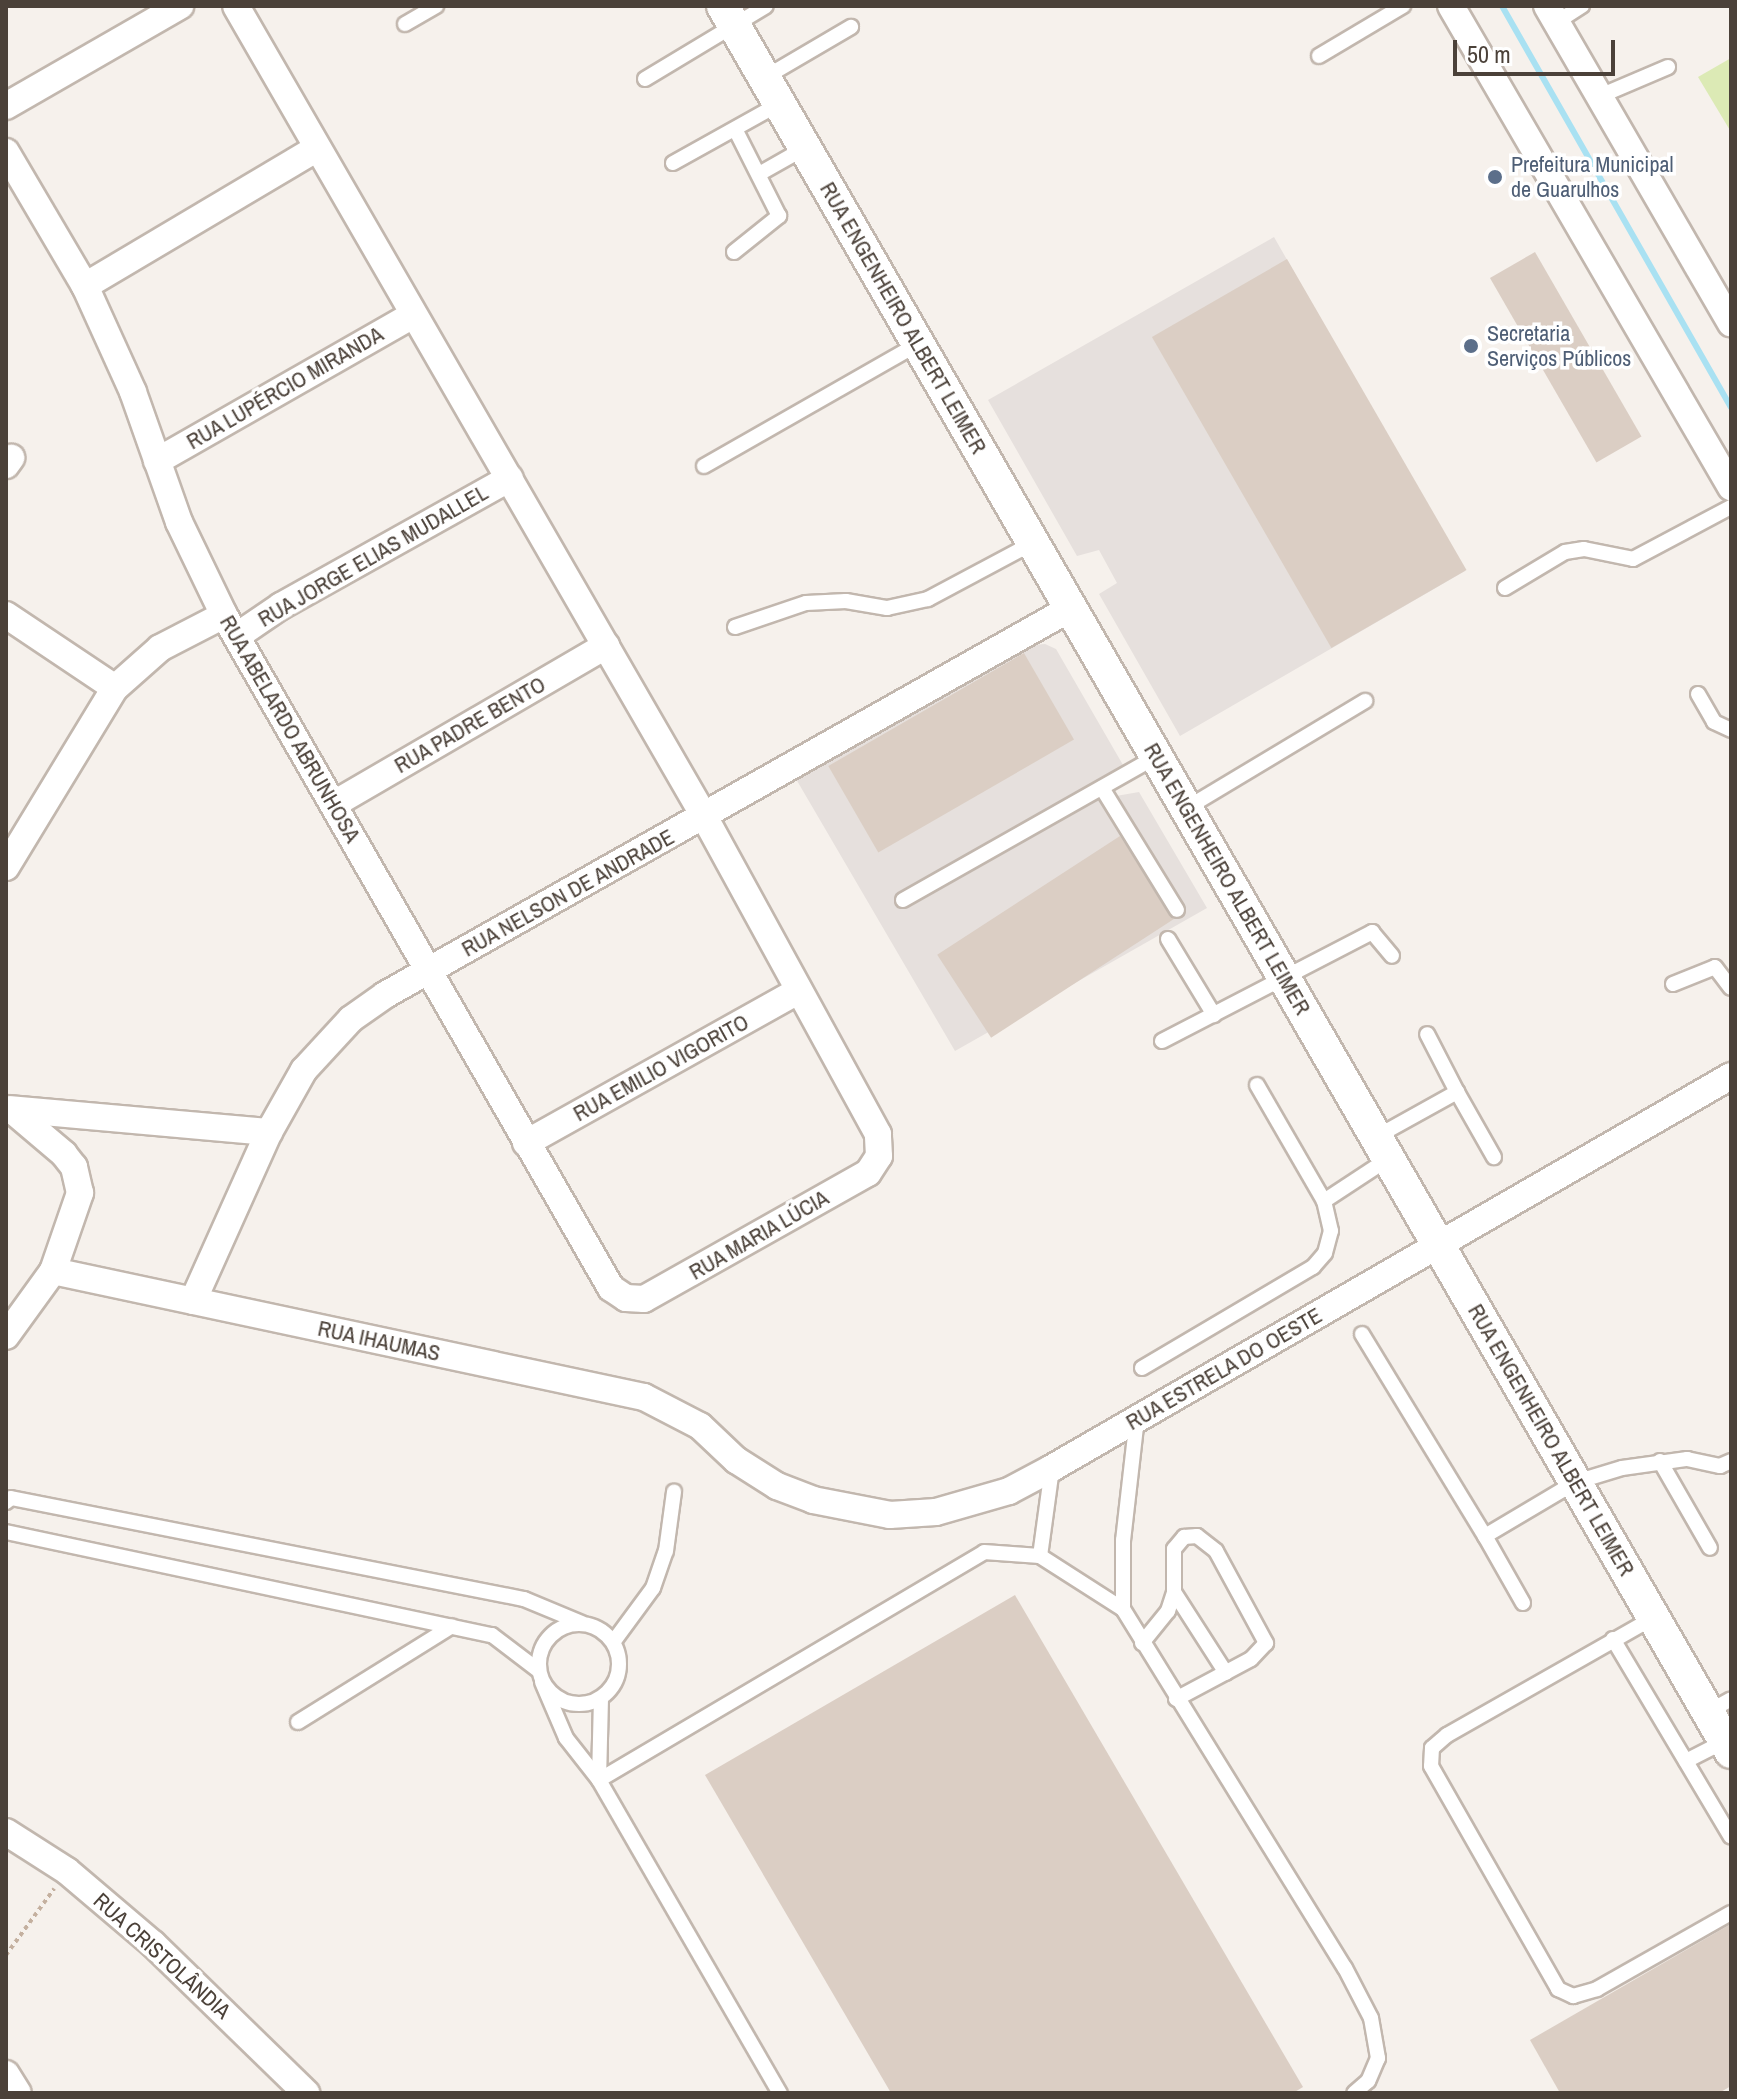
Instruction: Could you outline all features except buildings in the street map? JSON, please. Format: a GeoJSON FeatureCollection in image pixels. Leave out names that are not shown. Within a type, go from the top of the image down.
{"type":"FeatureCollection","features":[{"type":"Feature","properties":{"kind":"street"},"geometry":{"type":"LineString","coordinates":[[6,106],[180,6]]}},
{"type":"Feature","properties":{"kind":"street"},"geometry":{"type":"LineString","coordinates":[[236,6],[704,816],[796,992]]}},
{"type":"Feature","properties":{"kind":"street"},"geometry":{"type":"LineString","coordinates":[[1451,6],[1731,487]]}},
{"type":"Feature","properties":{"kind":"street"},"geometry":{"type":"LineString","coordinates":[[1552,14],[1731,324]]}},
{"type":"Feature","properties":{"kind":"street","name":"RUA ENGENHEIRO ALBERT LEIMER"},"geometry":{"type":"LineString","coordinates":[[729,16],[1654,1618],[1719,1706],[1728,1746]]}},
{"type":"Feature","properties":{"kind":"street"},"geometry":{"type":"LineString","coordinates":[[85,286],[317,148]]}},
{"type":"Feature","properties":{"kind":"street","name":"RUA ABELARDO ABRUNHOSA"},"geometry":{"type":"LineString","coordinates":[[6,152],[85,286],[179,522],[231,626],[611,1288]]}},
{"type":"Feature","properties":{"kind":"street","name":"RUA LUPÉRCIO MIRANDA"},"geometry":{"type":"LineString","coordinates":[[157,461],[413,315]]}},
{"type":"Feature","properties":{"kind":"street","name":"RUA JORGE ELIAS MUDALLEL"},"geometry":{"type":"LineString","coordinates":[[6,867],[115,688],[160,648],[231,626],[281,606],[510,478]]}},
{"type":"Feature","properties":{"kind":"street","name":"RUA NELSON DE ANDRADE"},"geometry":{"type":"LineString","coordinates":[[193,1301],[269,1132],[304,1070],[336,1032],[366,1007],[1071,608]]}},
{"type":"Feature","properties":{"kind":"street"},"geometry":{"type":"LineString","coordinates":[[6,615],[115,688]]}},
{"type":"Feature","properties":{"kind":"street","name":"RUA PADRE BENTO"},"geometry":{"type":"LineString","coordinates":[[334,804],[606,646]]}},
{"type":"Feature","properties":{"kind":"street","name":"RUA MARIA LÚCIA"},"geometry":{"type":"LineString","coordinates":[[611,1288],[626,1298],[644,1299],[868,1173],[879,1156],[878,1134],[796,992]]}},
{"type":"Feature","properties":{"kind":"street","name":"RUA EMILIO VIGORITO"},"geometry":{"type":"LineString","coordinates":[[526,1143],[796,992]]}},
{"type":"Feature","properties":{"kind":"street","name":"RUA ESTRELA DO OESTE"},"geometry":{"type":"LineString","coordinates":[[700,1426],[736,1460],[777,1486],[852,1511],[890,1515],[971,1505],[1052,1468],[1731,1076]]}},
{"type":"Feature","properties":{"kind":"street"},"geometry":{"type":"LineString","coordinates":[[9,1109],[269,1132]]}},
{"type":"Feature","properties":{"kind":"street"},"geometry":{"type":"LineString","coordinates":[[6,1336],[53,1271],[80,1193],[78,1177],[64,1154],[9,1109]]}},
{"type":"Feature","properties":{"kind":"street","name":"RUA IHAUMAS"},"geometry":{"type":"LineString","coordinates":[[53,1271],[644,1397],[700,1426]]}},
{"type":"Feature","properties":{"kind":"street","name":"RUA CRISTOLÂNDIA"},"geometry":{"type":"LineString","coordinates":[[6,1832],[67,1871],[153,1944],[301,2090]]}},
{"type":"Feature","properties":{"kind":"street"},"geometry":{"type":"LineString","coordinates":[[6,2074],[18,2093]]}},
{"type":"Feature","properties":{"kind":"lane"},"geometry":{"type":"LineString","coordinates":[[405,24],[436,6]]}},
{"type":"Feature","properties":{"kind":"lane"},"geometry":{"type":"LineString","coordinates":[[645,79],[729,16],[766,6]]}},
{"type":"Feature","properties":{"kind":"lane"},"geometry":{"type":"LineString","coordinates":[[1319,56],[1403,6]]}},
{"type":"Feature","properties":{"kind":"lane"},"geometry":{"type":"LineString","coordinates":[[1552,14],[1582,6]]}},
{"type":"Feature","properties":{"kind":"lane"},"geometry":{"type":"LineString","coordinates":[[673,163],[735,129],[772,91],[851,27]]}},
{"type":"Feature","properties":{"kind":"lane"},"geometry":{"type":"LineString","coordinates":[[1600,96],[1668,67]]}},
{"type":"Feature","properties":{"kind":"lane"},"geometry":{"type":"LineString","coordinates":[[734,252],[779,216],[735,129]]}},
{"type":"Feature","properties":{"kind":"lane"},"geometry":{"type":"LineString","coordinates":[[759,174],[805,148]]}},
{"type":"Feature","properties":{"kind":"lane"},"geometry":{"type":"LineString","coordinates":[[704,466],[918,344]]}},
{"type":"Feature","properties":{"kind":"lane"},"geometry":{"type":"LineString","coordinates":[[1505,588],[1565,552],[1584,549],[1633,559],[1731,507]]}},
{"type":"Feature","properties":{"kind":"lane"},"geometry":{"type":"LineString","coordinates":[[735,627],[806,603],[846,601],[887,608],[928,599],[1033,543]]}},
{"type":"Feature","properties":{"kind":"lane"},"geometry":{"type":"LineString","coordinates":[[1698,694],[1714,722],[1731,730]]}},
{"type":"Feature","properties":{"kind":"lane"},"geometry":{"type":"LineString","coordinates":[[1186,808],[1365,701]]}},
{"type":"Feature","properties":{"kind":"lane"},"geometry":{"type":"LineString","coordinates":[[903,900],[1156,757]]}},
{"type":"Feature","properties":{"kind":"lane"},"geometry":{"type":"LineString","coordinates":[[1102,788],[1177,910]]}},
{"type":"Feature","properties":{"kind":"lane"},"geometry":{"type":"LineString","coordinates":[[1162,1041],[1372,932],[1392,956]]}},
{"type":"Feature","properties":{"kind":"lane"},"geometry":{"type":"LineString","coordinates":[[1168,939],[1214,1015]]}},
{"type":"Feature","properties":{"kind":"lane"},"geometry":{"type":"LineString","coordinates":[[1673,984],[1715,967],[1731,988]]}},
{"type":"Feature","properties":{"kind":"lane"},"geometry":{"type":"LineString","coordinates":[[1427,1034],[1494,1157]]}},
{"type":"Feature","properties":{"kind":"lane"},"geometry":{"type":"LineString","coordinates":[[1142,1368],[1313,1267],[1325,1253],[1331,1231],[1324,1201],[1257,1085]]}},
{"type":"Feature","properties":{"kind":"lane"},"geometry":{"type":"LineString","coordinates":[[1324,1201],[1382,1148],[1457,1092]]}},
{"type":"Feature","properties":{"kind":"lane"},"geometry":{"type":"LineString","coordinates":[[1362,1334],[1523,1603]]}},
{"type":"Feature","properties":{"kind":"lane"},"geometry":{"type":"LineString","coordinates":[[1123,1609],[1123,1540],[1137,1418]]}},
{"type":"Feature","properties":{"kind":"lane"},"geometry":{"type":"LineString","coordinates":[[1485,1536],[1576,1482],[1660,1461],[1687,1459],[1720,1466],[1731,1461]]}},
{"type":"Feature","properties":{"kind":"lane"},"geometry":{"type":"LineString","coordinates":[[1660,1461],[1710,1548]]}},
{"type":"Feature","properties":{"kind":"lane"},"geometry":{"type":"LineString","coordinates":[[1040,1556],[1052,1468]]}},
{"type":"Feature","properties":{"kind":"lane"},"geometry":{"type":"LineString","coordinates":[[614,1641],[653,1588],[666,1551],[674,1492]]}},
{"type":"Feature","properties":{"kind":"lane"},"geometry":{"type":"LineString","coordinates":[[6,1502],[11,1498],[429,1584],[524,1599],[599,1628],[614,1641],[620,1673],[601,1699],[599,1780]]}},
{"type":"Feature","properties":{"kind":"lane"},"geometry":{"type":"LineString","coordinates":[[6,1532],[492,1635],[540,1676],[557,1699],[579,1706],[601,1699]]}},
{"type":"Feature","properties":{"kind":"lane"},"geometry":{"type":"LineString","coordinates":[[1142,1643],[1168,1611],[1174,1592],[1174,1549],[1184,1537],[1197,1536],[1216,1551],[1266,1643],[1260,1653],[1176,1699]]}},
{"type":"Feature","properties":{"kind":"lane"},"geometry":{"type":"LineString","coordinates":[[599,1780],[957,1563],[984,1552],[1040,1556],[1123,1609],[1345,1968],[1371,2018],[1378,2058],[1368,2081],[1354,2093]]}},
{"type":"Feature","properties":{"kind":"lane"},"geometry":{"type":"LineString","coordinates":[[1174,1592],[1226,1673]]}},
{"type":"Feature","properties":{"kind":"lane"},"geometry":{"type":"LineString","coordinates":[[1654,1618],[1447,1735],[1432,1748],[1431,1766],[1558,1989],[1573,1996],[1597,1989],[1731,1913]]}},
{"type":"Feature","properties":{"kind":"lane"},"geometry":{"type":"LineString","coordinates":[[582,1623],[558,1629],[542,1646],[540,1676],[566,1738],[599,1780],[780,2093]]}},
{"type":"Feature","properties":{"kind":"lane"},"geometry":{"type":"LineString","coordinates":[[298,1722],[452,1626]]}},
{"type":"Feature","properties":{"kind":"lane"},"geometry":{"type":"LineString","coordinates":[[1613,1639],[1731,1837]]}},
{"type":"Feature","properties":{"kind":"lane"},"geometry":{"type":"LineString","coordinates":[[1686,1761],[1728,1746]]}},
{"type":"Feature","properties":{"kind":"path"},"geometry":{"type":"LineString","coordinates":[[6,1955],[67,1871]]}},
{"type":"Feature","properties":{"kind":"shaded area"},"geometry":{"type":"Polygon","coordinates":[[[1274,237],[1465,571],[1180,736],[1099,594],[1117,583],[1099,550],[1077,556],[988,400],[1274,237]]]}},
{"type":"Feature","properties":{"kind":"shaded area"},"geometry":{"type":"Polygon","coordinates":[[[1045,644],[1056,649],[1123,765],[1106,776],[1116,796],[1139,792],[1207,908],[955,1051],[796,779],[1022,646],[1045,644]]]}},
{"type":"Feature","properties":{"kind":"green space"},"geometry":{"type":"Polygon","coordinates":[[[1731,58],[1731,132],[1698,77],[1731,58]]]}},
{"type":"Feature","properties":{"kind":"waterway"},"geometry":{"type":"LineString","coordinates":[[1502,6],[1731,407]]}},
{"type":"Feature","properties":{"kind":"place","name":"Prefeitura Municipal de Guarulhos"},"geometry":{"type":"Point","coordinates":[1495,177]}},
{"type":"Feature","properties":{"kind":"place","name":"Secretaria Serviços Públicos"},"geometry":{"type":"Point","coordinates":[1471,346]}}]}
